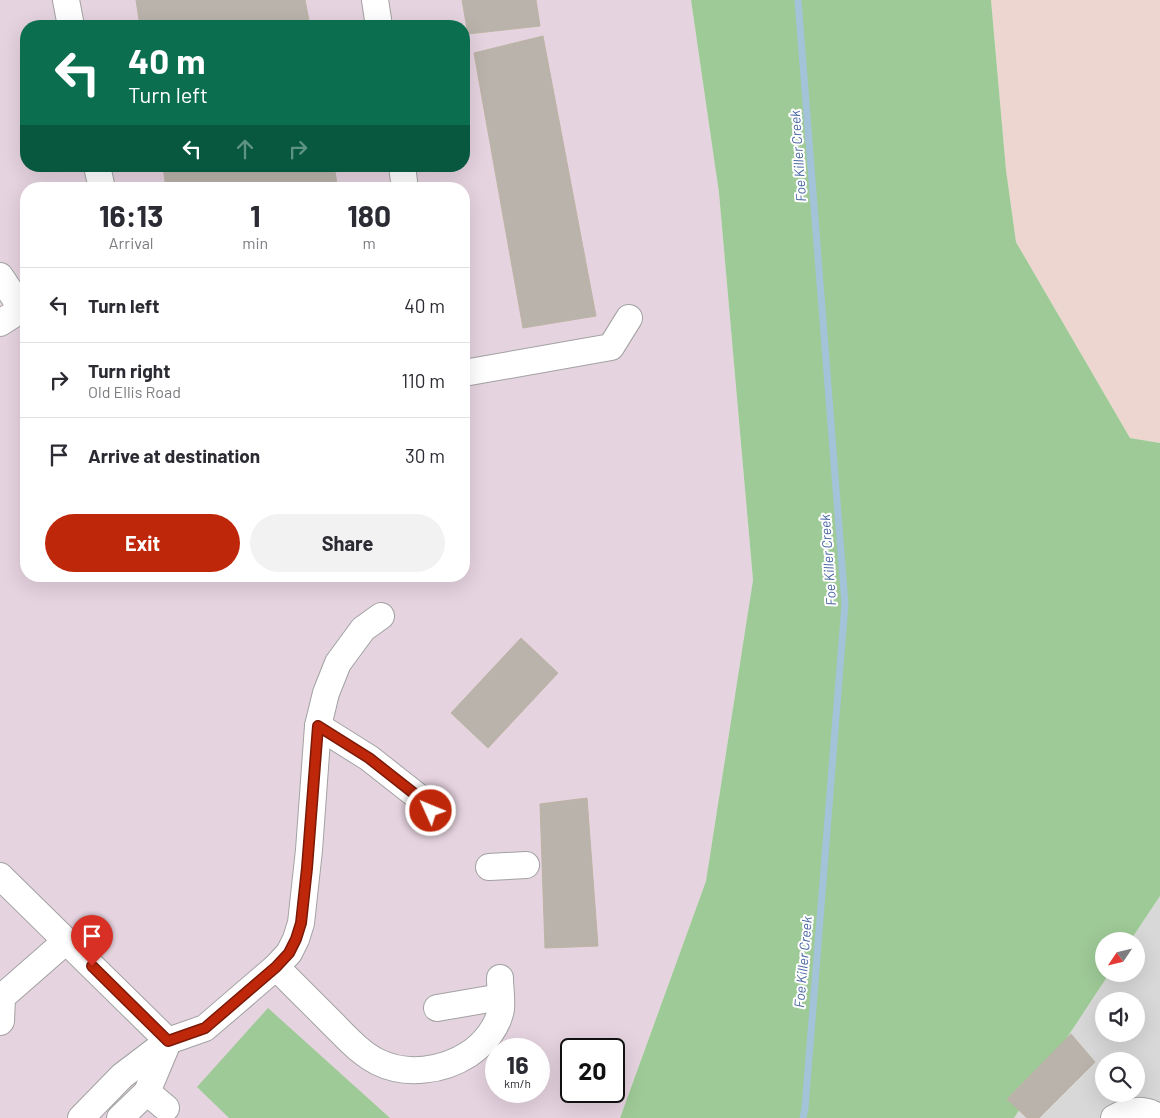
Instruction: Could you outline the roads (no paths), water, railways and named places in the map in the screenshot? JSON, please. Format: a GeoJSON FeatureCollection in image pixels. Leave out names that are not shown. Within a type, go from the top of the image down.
{"type":"FeatureCollection","features":[{"type":"Feature","properties":{"kind":"street"},"geometry":{"type":"LineString","coordinates":[[66,0],[70,20]]}},
{"type":"Feature","properties":{"kind":"street"},"geometry":{"type":"LineString","coordinates":[[375,0],[378,20]]}},
{"type":"Feature","properties":{"kind":"street"},"geometry":{"type":"LineString","coordinates":[[0,276],[20,306]]}},
{"type":"Feature","properties":{"kind":"street"},"geometry":{"type":"LineString","coordinates":[[0,324],[20,310]]}},
{"type":"Feature","properties":{"kind":"street"},"geometry":{"type":"LineString","coordinates":[[470,372],[611,347],[628,318]]}},
{"type":"Feature","properties":{"kind":"street"},"geometry":{"type":"LineString","coordinates":[[81,1118],[122,1076],[168,1041],[205,1028],[276,967],[289,953],[301,923],[318,726],[326,693],[338,662],[363,629],[380,616]]}},
{"type":"Feature","properties":{"kind":"street"},"geometry":{"type":"LineString","coordinates":[[318,726],[369,758],[416,795],[431,811]]}},
{"type":"Feature","properties":{"kind":"street"},"geometry":{"type":"LineString","coordinates":[[489,867],[526,865]]}},
{"type":"Feature","properties":{"kind":"street"},"geometry":{"type":"LineString","coordinates":[[0,876],[168,1041]]}},
{"type":"Feature","properties":{"kind":"street"},"geometry":{"type":"LineString","coordinates":[[1,1005],[66,941]]}},
{"type":"Feature","properties":{"kind":"street"},"geometry":{"type":"LineString","coordinates":[[276,967],[359,1049],[378,1062],[396,1068],[429,1069],[446,1066],[475,1050],[495,1024],[500,1009],[500,988],[437,1008]]}},
{"type":"Feature","properties":{"kind":"street"},"geometry":{"type":"LineString","coordinates":[[120,1118],[157,1100],[168,1041]]}},
{"type":"Feature","properties":{"kind":"street"},"geometry":{"type":"LineString","coordinates":[[1114,1118],[1133,1110],[1146,1111],[1160,1118]]}},
{"type":"Feature","properties":{"kind":"waterway","name":"Foe Killer Creek"},"geometry":{"type":"LineString","coordinates":[[798,0],[845,604],[803,1118]]}}]}
